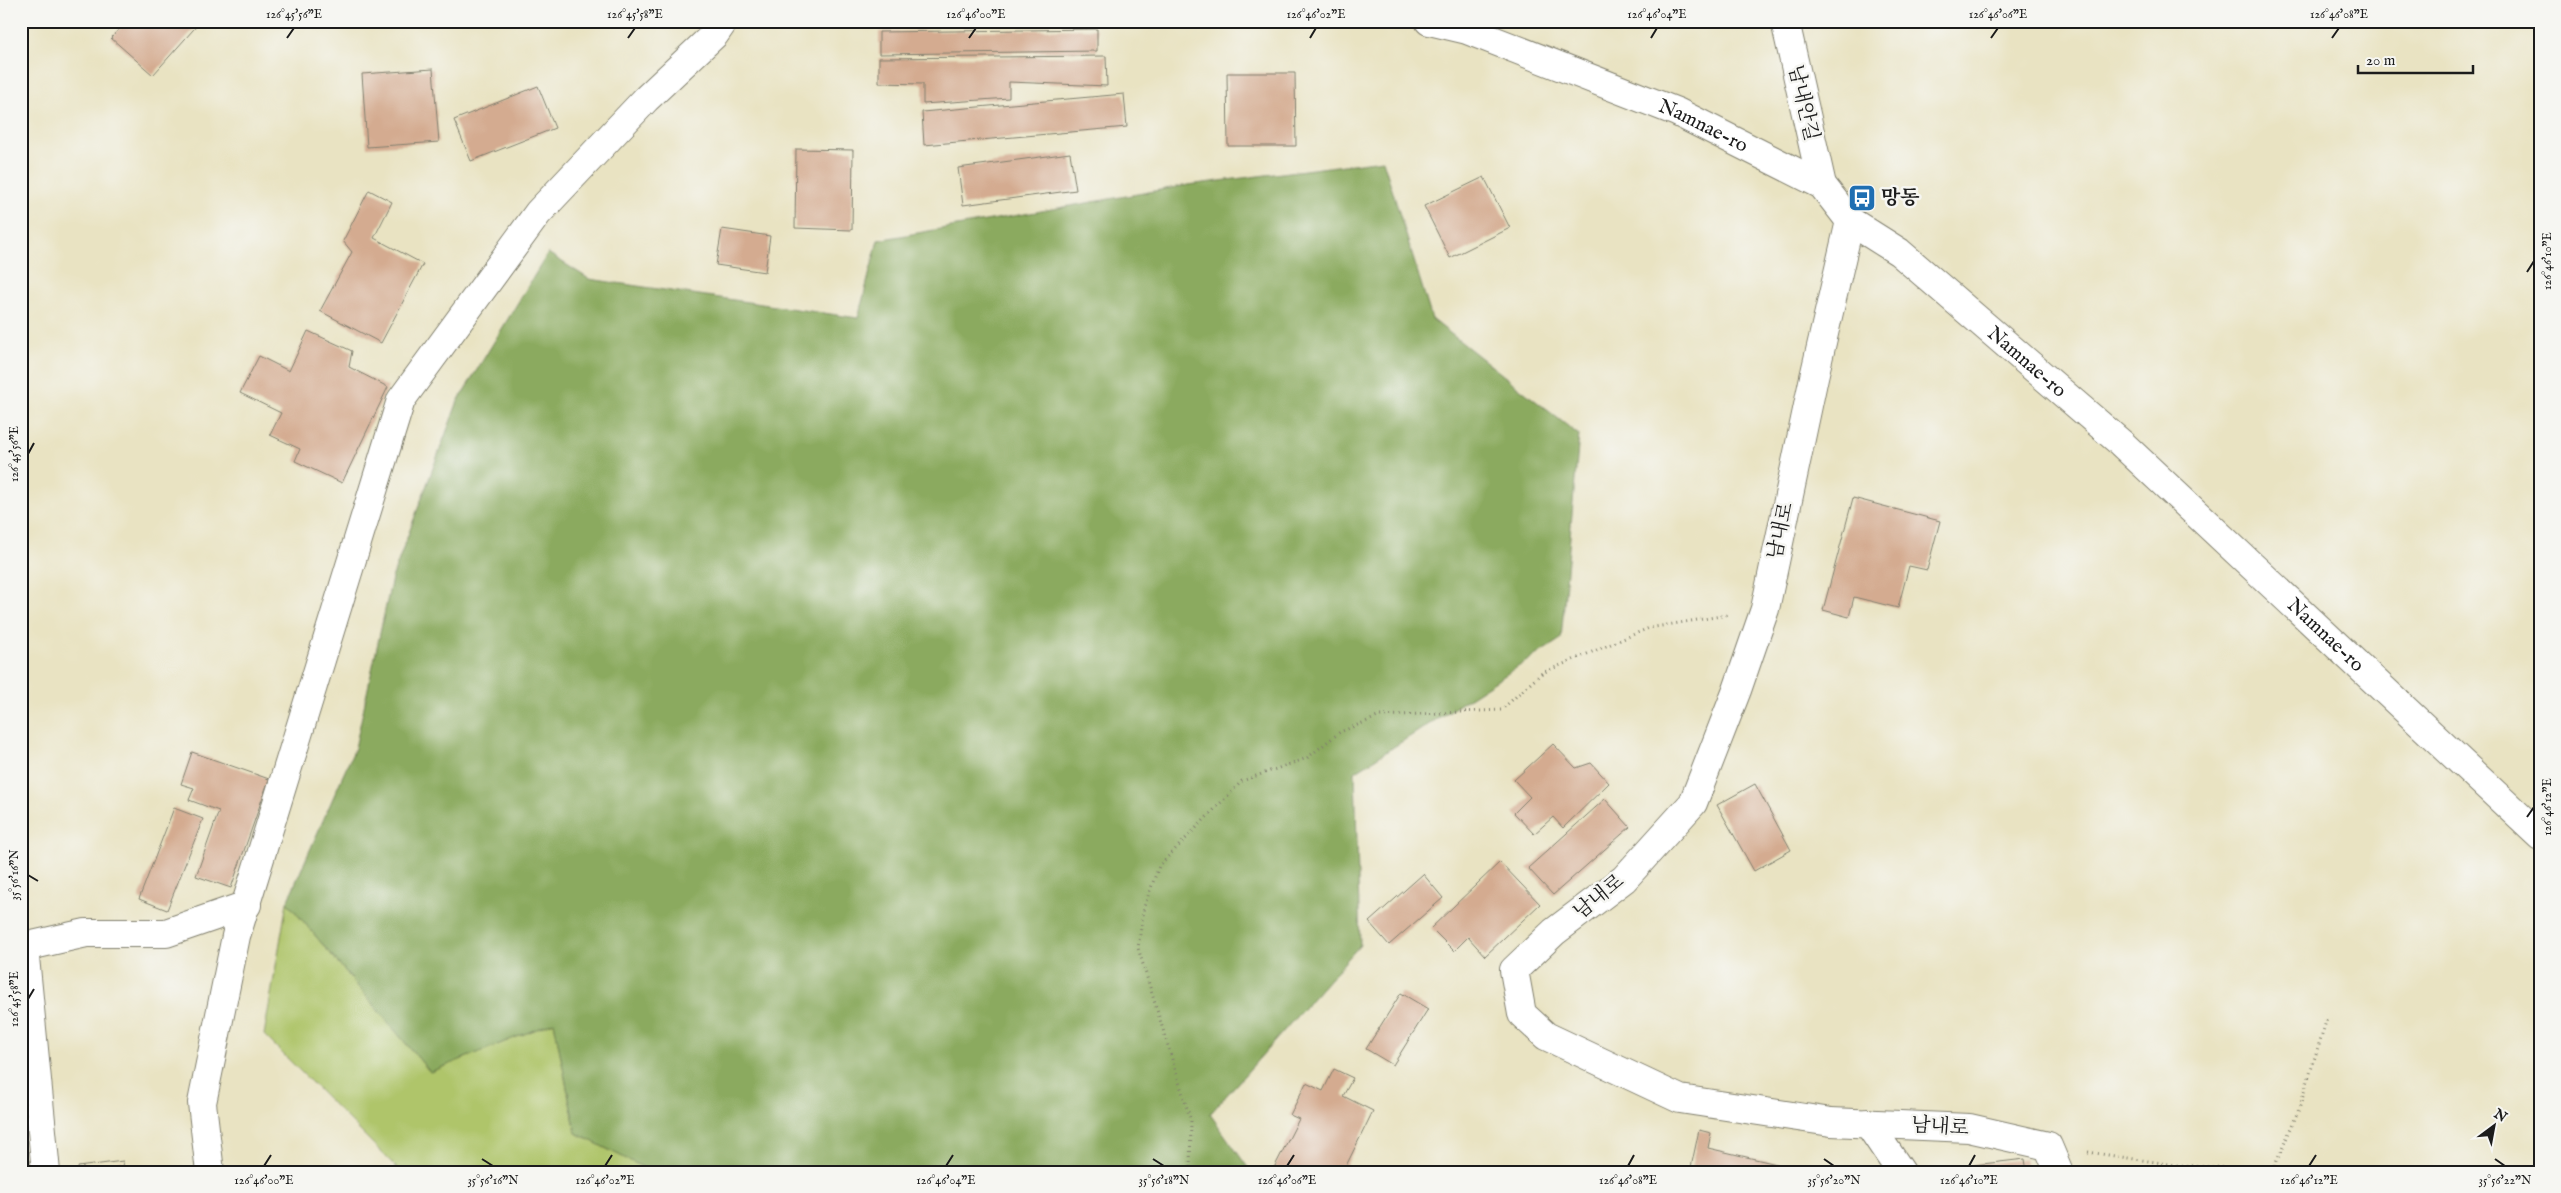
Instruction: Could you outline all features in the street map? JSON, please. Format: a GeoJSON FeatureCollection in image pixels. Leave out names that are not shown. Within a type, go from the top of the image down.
{"type":"FeatureCollection","features":[{"type":"Feature","properties":{"kind":"street"},"geometry":{"type":"LineString","coordinates":[[210,1172],[202,1103],[236,936],[401,400],[538,213],[646,99],[715,34],[724,21]]}},
{"type":"Feature","properties":{"kind":"street","name":"Namnae-ro"},"geometry":{"type":"LineString","coordinates":[[1429,21],[1466,30],[1677,112],[1822,185],[1850,221],[1899,252],[2121,443],[2540,836]]}},
{"type":"Feature","properties":{"kind":"street","name":"남내안길"},"geometry":{"type":"LineString","coordinates":[[1784,21],[1822,185]]}},
{"type":"Feature","properties":{"kind":"street","name":"남내로"},"geometry":{"type":"LineString","coordinates":[[1850,221],[1814,377],[1765,609],[1737,690],[1693,803],[1624,879],[1554,932],[1514,970],[1522,1014],[1546,1036],[1680,1099],[1831,1122],[1968,1128],[2048,1146]]}},
{"type":"Feature","properties":{"kind":"street"},"geometry":{"type":"LineString","coordinates":[[46,1172],[22,946],[86,933],[166,933],[247,905]]}},
{"type":"Feature","properties":{"kind":"street"},"geometry":{"type":"LineString","coordinates":[[1868,1123],[1901,1172]]}},
{"type":"Feature","properties":{"kind":"street"},"geometry":{"type":"LineString","coordinates":[[2048,1146],[2059,1172]]}},
{"type":"Feature","properties":{"kind":"path"},"geometry":{"type":"LineString","coordinates":[[1190,1172],[1191,1121],[1138,948],[1142,915],[1158,866],[1242,781],[1307,758],[1340,732],[1380,716],[1501,710],[1542,673],[1649,628],[1765,609]]}},
{"type":"Feature","properties":{"kind":"path"},"geometry":{"type":"LineString","coordinates":[[2048,1146],[2175,1165],[2273,1170],[2299,1110],[2327,1018]]}},
{"type":"Feature","properties":{"kind":"green space"},"geometry":{"type":"Polygon","coordinates":[[[1383,160],[1432,319],[1579,435],[1561,639],[1355,772],[1360,945],[1210,1114],[1251,1172],[652,1172],[576,1133],[554,1022],[430,1072],[287,902],[355,748],[392,578],[458,401],[548,253],[589,279],[858,318],[878,240],[1188,185],[1383,160]]]}},
{"type":"Feature","properties":{"kind":"green space"},"geometry":{"type":"Polygon","coordinates":[[[287,902],[430,1072],[554,1022],[576,1133],[652,1172],[401,1172],[264,1035],[287,902]]]}},
{"type":"Feature","properties":{"kind":"green space"},"geometry":{"type":"Polygon","coordinates":[[[1524,1165],[1559,1172],[1516,1172],[1524,1165]]]}},
{"type":"Feature","properties":{"kind":"building"},"geometry":{"type":"Polygon","coordinates":[[[127,21],[201,21],[153,75],[111,38],[127,21]]]}},
{"type":"Feature","properties":{"kind":"building"},"geometry":{"type":"Polygon","coordinates":[[[1097,29],[1097,51],[879,54],[879,32],[1097,29]]]}},
{"type":"Feature","properties":{"kind":"building"},"geometry":{"type":"Polygon","coordinates":[[[1106,56],[1107,86],[1009,82],[1009,98],[923,104],[923,84],[879,83],[879,58],[1106,56]]]}},
{"type":"Feature","properties":{"kind":"building"},"geometry":{"type":"Polygon","coordinates":[[[433,69],[439,142],[367,147],[362,74],[433,69]]]}},
{"type":"Feature","properties":{"kind":"building"},"geometry":{"type":"Polygon","coordinates":[[[1227,73],[1295,73],[1296,146],[1228,146],[1227,73]]]}},
{"type":"Feature","properties":{"kind":"building"},"geometry":{"type":"Polygon","coordinates":[[[538,86],[555,128],[471,161],[454,120],[538,86]]]}},
{"type":"Feature","properties":{"kind":"building"},"geometry":{"type":"Polygon","coordinates":[[[1124,94],[1127,127],[924,145],[922,112],[1124,94]]]}},
{"type":"Feature","properties":{"kind":"building"},"geometry":{"type":"Polygon","coordinates":[[[796,149],[853,150],[852,230],[795,228],[796,149]]]}},
{"type":"Feature","properties":{"kind":"building"},"geometry":{"type":"Polygon","coordinates":[[[1070,153],[1076,190],[963,205],[958,168],[1070,153]]]}},
{"type":"Feature","properties":{"kind":"building"},"geometry":{"type":"Polygon","coordinates":[[[1484,177],[1510,228],[1450,258],[1424,206],[1484,177]]]}},
{"type":"Feature","properties":{"kind":"building"},"geometry":{"type":"Polygon","coordinates":[[[369,190],[392,202],[374,238],[423,264],[381,343],[320,311],[352,252],[343,241],[369,190]]]}},
{"type":"Feature","properties":{"kind":"building"},"geometry":{"type":"Polygon","coordinates":[[[722,229],[770,236],[765,272],[716,265],[722,229]]]}},
{"type":"Feature","properties":{"kind":"building"},"geometry":{"type":"Polygon","coordinates":[[[308,331],[352,351],[349,367],[388,387],[342,483],[295,461],[300,449],[270,435],[281,413],[240,393],[259,356],[289,371],[308,331]]]}},
{"type":"Feature","properties":{"kind":"building"},"geometry":{"type":"Polygon","coordinates":[[[1853,498],[1940,521],[1927,570],[1909,566],[1898,608],[1854,597],[1849,617],[1823,610],[1853,498]]]}},
{"type":"Feature","properties":{"kind":"building"},"geometry":{"type":"Polygon","coordinates":[[[1553,744],[1576,768],[1591,763],[1609,783],[1563,828],[1553,817],[1534,834],[1514,813],[1530,797],[1514,780],[1553,744]]]}},
{"type":"Feature","properties":{"kind":"building"},"geometry":{"type":"Polygon","coordinates":[[[192,752],[269,779],[231,888],[196,876],[219,811],[189,800],[194,788],[181,784],[192,752]]]}},
{"type":"Feature","properties":{"kind":"building"},"geometry":{"type":"Polygon","coordinates":[[[1755,784],[1791,850],[1754,871],[1717,805],[1755,784]]]}},
{"type":"Feature","properties":{"kind":"building"},"geometry":{"type":"Polygon","coordinates":[[[1605,799],[1630,827],[1553,895],[1528,868],[1605,799]]]}},
{"type":"Feature","properties":{"kind":"building"},"geometry":{"type":"Polygon","coordinates":[[[174,808],[203,819],[167,910],[139,899],[174,808]]]}},
{"type":"Feature","properties":{"kind":"building"},"geometry":{"type":"Polygon","coordinates":[[[1500,862],[1540,904],[1485,956],[1468,937],[1454,951],[1431,928],[1500,862]]]}},
{"type":"Feature","properties":{"kind":"building"},"geometry":{"type":"Polygon","coordinates":[[[1423,874],[1443,898],[1389,945],[1369,922],[1423,874]]]}},
{"type":"Feature","properties":{"kind":"building"},"geometry":{"type":"Polygon","coordinates":[[[1401,993],[1428,1009],[1393,1065],[1366,1049],[1401,993]]]}},
{"type":"Feature","properties":{"kind":"building"},"geometry":{"type":"Polygon","coordinates":[[[1334,1069],[1353,1078],[1343,1096],[1373,1111],[1343,1172],[1272,1172],[1299,1119],[1290,1115],[1306,1083],[1323,1091],[1334,1069]]]}},
{"type":"Feature","properties":{"kind":"building"},"geometry":{"type":"Polygon","coordinates":[[[1699,1130],[1711,1133],[1708,1148],[1798,1169],[1797,1172],[1690,1172],[1699,1130]]]}},
{"type":"Feature","properties":{"kind":"building"},"geometry":{"type":"Polygon","coordinates":[[[2025,1159],[2027,1172],[1975,1172],[1974,1165],[2025,1159]]]}},
{"type":"Feature","properties":{"kind":"building"},"geometry":{"type":"Polygon","coordinates":[[[123,1161],[124,1172],[79,1172],[78,1167],[123,1161]]]}},
{"type":"Feature","properties":{"kind":"place","name":"망동"},"geometry":{"type":"Point","coordinates":[1862,198]}}]}
